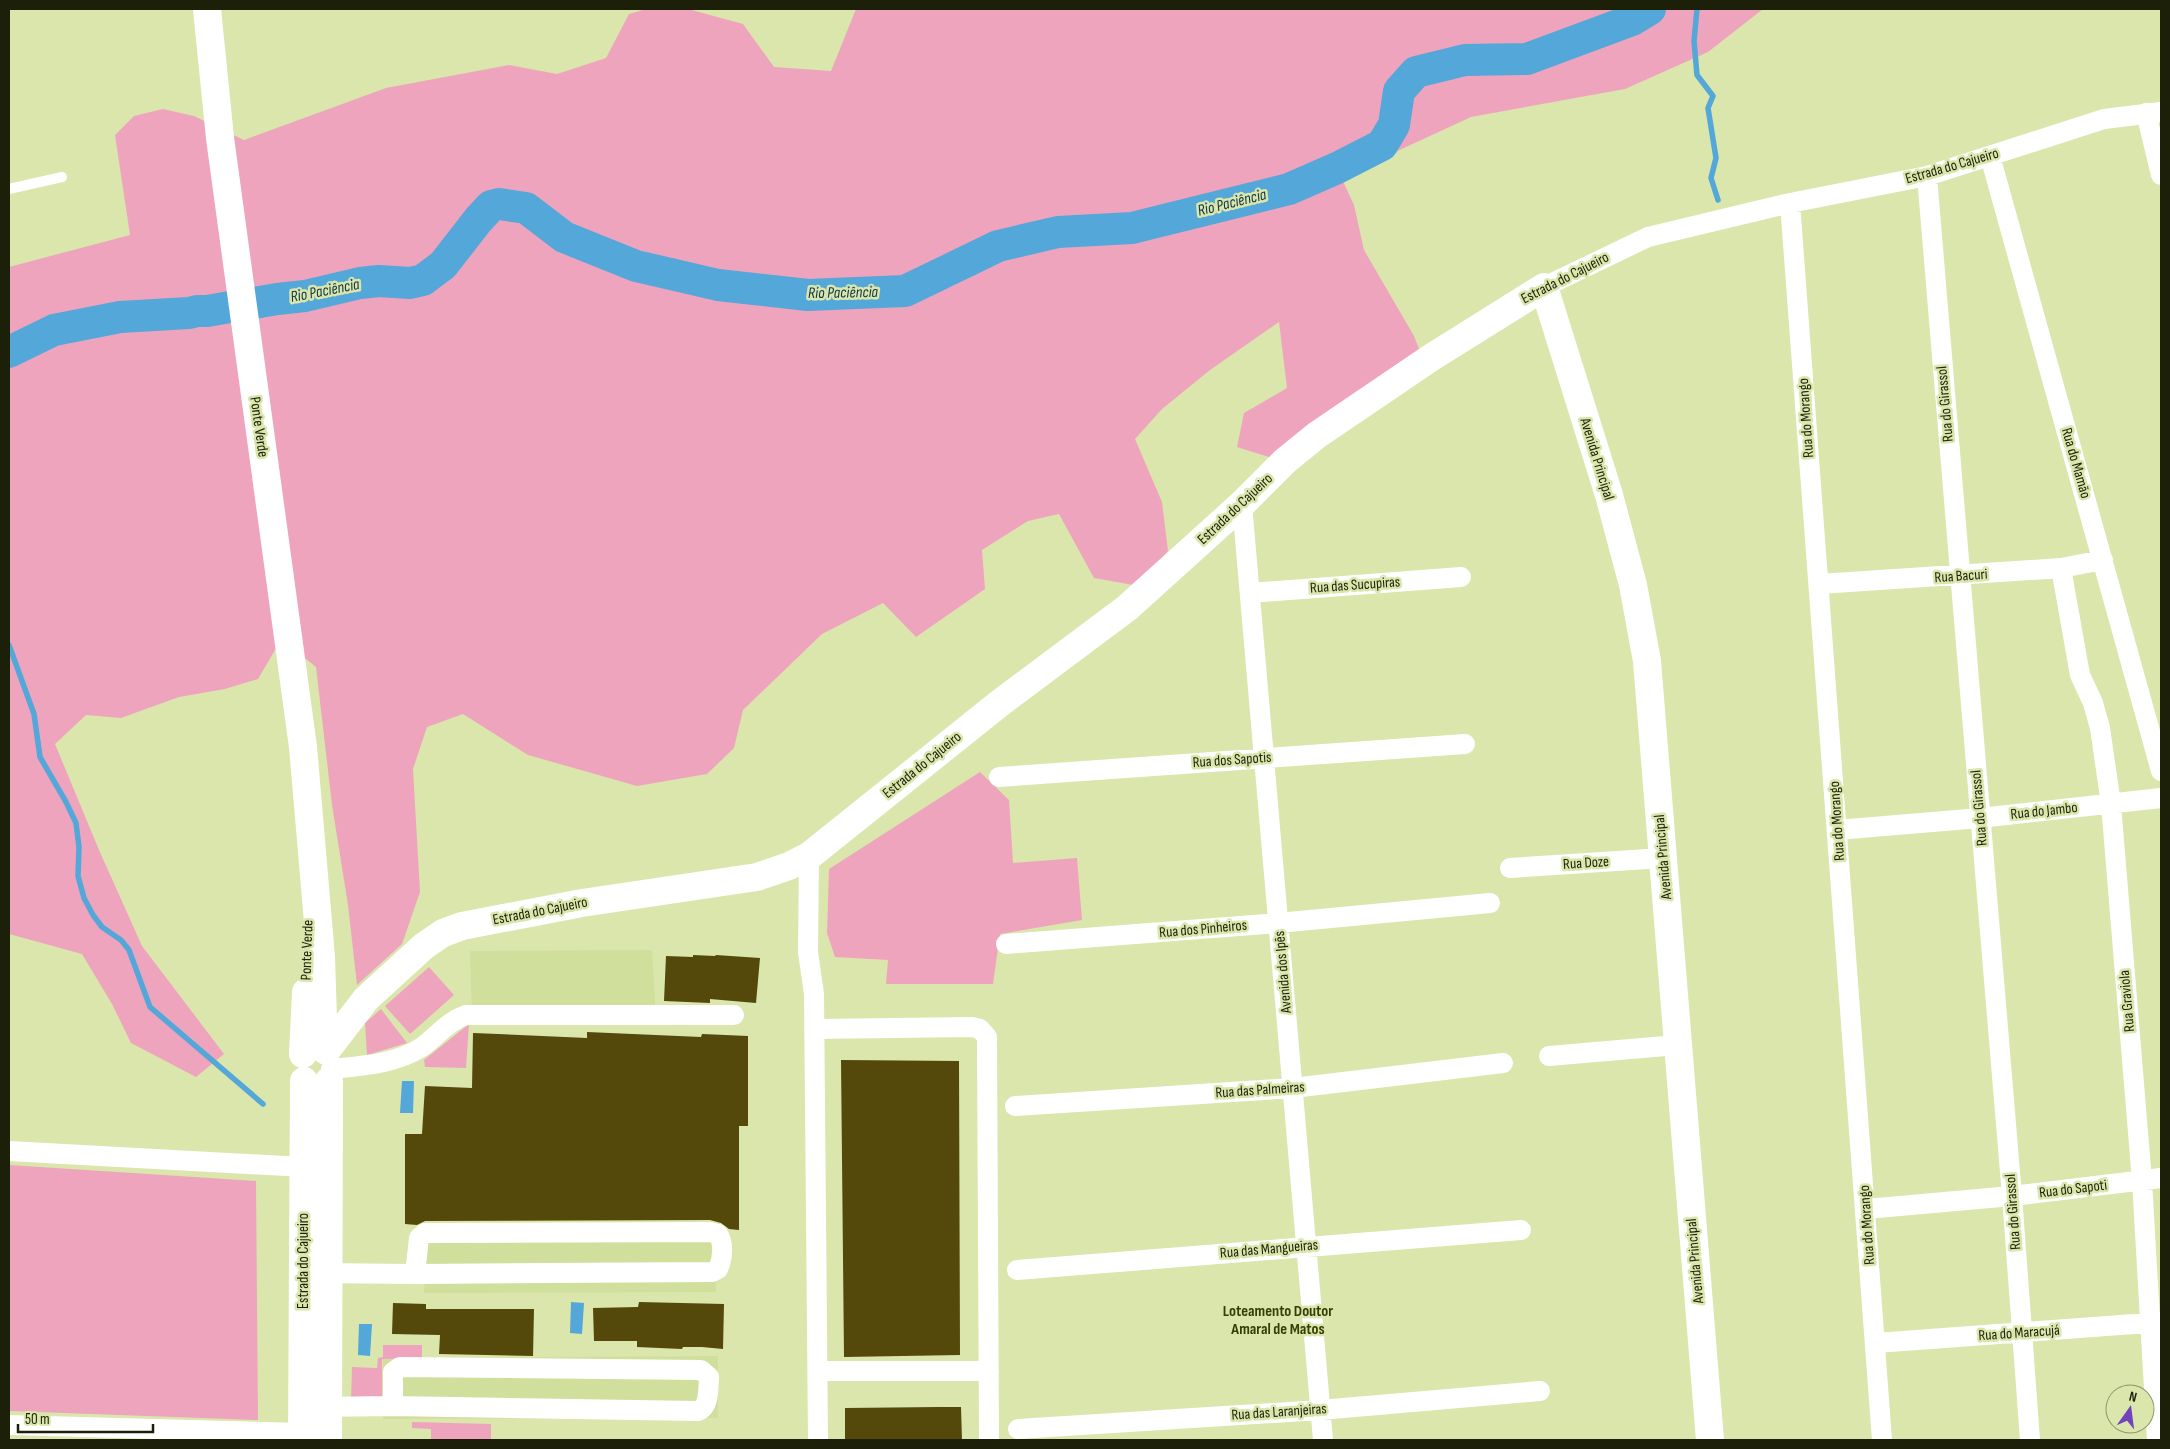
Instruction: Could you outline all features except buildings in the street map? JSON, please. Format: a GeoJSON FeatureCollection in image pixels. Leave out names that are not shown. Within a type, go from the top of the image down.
{"type":"FeatureCollection","features":[{"type":"Feature","properties":{"kind":"street","name":"Ponte Verde"},"geometry":{"type":"LineString","coordinates":[[207,9],[220,138],[303,747],[311,846],[321,1064]]}},
{"type":"Feature","properties":{"kind":"street","name":"Estrada do Cajueiro"},"geometry":{"type":"LineString","coordinates":[[315,1273],[304,1167],[321,1064],[366,999],[424,946],[443,933],[462,926],[582,903],[757,877],[789,866],[809,856],[1000,703],[1127,608],[1242,504],[1285,461],[1317,435],[1432,357],[1544,287],[1648,237],[1790,203],[1927,176],[2104,120],[2154,113]]}},
{"type":"Feature","properties":{"kind":"street"},"geometry":{"type":"LineString","coordinates":[[2154,113],[2161,175]]}},
{"type":"Feature","properties":{"kind":"street","name":"Rua do Mamão"},"geometry":{"type":"LineString","coordinates":[[1990,156],[2103,560],[2157,738],[2161,771]]}},
{"type":"Feature","properties":{"kind":"street","name":"Rua do Girassol"},"geometry":{"type":"LineString","coordinates":[[1927,176],[2012,1196],[2030,1440]]}},
{"type":"Feature","properties":{"kind":"street","name":"Rua do Morango"},"geometry":{"type":"LineString","coordinates":[[1790,203],[1882,1440]]}},
{"type":"Feature","properties":{"kind":"street","name":"Avenida Principal"},"geometry":{"type":"LineString","coordinates":[[1544,287],[1609,495],[1633,585],[1647,661],[1710,1440]]}},
{"type":"Feature","properties":{"kind":"street","name":"Avenida dos Ipês"},"geometry":{"type":"LineString","coordinates":[[1242,504],[1323,1440]]}},
{"type":"Feature","properties":{"kind":"street","name":"Rua Bacuri"},"geometry":{"type":"LineString","coordinates":[[1818,584],[2061,568],[2103,560]]}},
{"type":"Feature","properties":{"kind":"street","name":"Rua Graviola"},"geometry":{"type":"LineString","coordinates":[[2061,568],[2080,675],[2093,703],[2100,728],[2152,1180],[2157,1440]]}},
{"type":"Feature","properties":{"kind":"street","name":"Rua das Sucupiras"},"geometry":{"type":"LineString","coordinates":[[1250,593],[1461,577]]}},
{"type":"Feature","properties":{"kind":"street","name":"Rua dos Sapotis"},"geometry":{"type":"LineString","coordinates":[[998,777],[1465,744]]}},
{"type":"Feature","properties":{"kind":"street","name":"Rua do Jambo"},"geometry":{"type":"LineString","coordinates":[[1837,830],[1980,818],[2161,798]]}},
{"type":"Feature","properties":{"kind":"street"},"geometry":{"type":"LineString","coordinates":[[809,856],[808,952],[814,994],[818,1440]]}},
{"type":"Feature","properties":{"kind":"street","name":"Rua Doze"},"geometry":{"type":"LineString","coordinates":[[1510,868],[1662,858]]}},
{"type":"Feature","properties":{"kind":"street","name":"Rua dos Pinheiros"},"geometry":{"type":"LineString","coordinates":[[1006,944],[1278,923],[1490,903]]}},
{"type":"Feature","properties":{"kind":"street"},"geometry":{"type":"LineString","coordinates":[[321,1064],[392,1060],[405,1056],[422,1047],[454,1019],[466,1015],[734,1015]]}},
{"type":"Feature","properties":{"kind":"street"},"geometry":{"type":"LineString","coordinates":[[814,1029],[972,1027],[985,1033],[987,1047],[989,1440]]}},
{"type":"Feature","properties":{"kind":"street"},"geometry":{"type":"LineString","coordinates":[[1549,1056],[1677,1045]]}},
{"type":"Feature","properties":{"kind":"street","name":"Rua das Palmeiras"},"geometry":{"type":"LineString","coordinates":[[1016,1106],[1293,1088],[1503,1063]]}},
{"type":"Feature","properties":{"kind":"street","name":"Estrada do Cajueiro"},"geometry":{"type":"LineString","coordinates":[[312,1426],[321,1064]]}},
{"type":"Feature","properties":{"kind":"street"},"geometry":{"type":"LineString","coordinates":[[9,1151],[304,1167]]}},
{"type":"Feature","properties":{"kind":"street","name":"Rua do Sapoti"},"geometry":{"type":"LineString","coordinates":[[1866,1209],[2012,1196],[2152,1180]]}},
{"type":"Feature","properties":{"kind":"street","name":"Rua das Mangueiras"},"geometry":{"type":"LineString","coordinates":[[1017,1270],[1521,1230]]}},
{"type":"Feature","properties":{"kind":"street"},"geometry":{"type":"LineString","coordinates":[[315,1273],[415,1274],[712,1272],[718,1270],[721,1262],[722,1239],[718,1234],[710,1232],[425,1233],[419,1238],[415,1274]]}},
{"type":"Feature","properties":{"kind":"street","name":"Rua do Maracujá"},"geometry":{"type":"LineString","coordinates":[[1876,1343],[2156,1322]]}},
{"type":"Feature","properties":{"kind":"street"},"geometry":{"type":"LineString","coordinates":[[9,1425],[312,1426],[393,1406],[698,1411],[706,1405],[709,1377],[701,1370],[400,1367],[393,1372],[393,1406]]}},
{"type":"Feature","properties":{"kind":"street"},"geometry":{"type":"LineString","coordinates":[[818,1371],[989,1371]]}},
{"type":"Feature","properties":{"kind":"street","name":"Rua das Laranjeiras"},"geometry":{"type":"LineString","coordinates":[[1018,1429],[1320,1410],[1540,1390]]}},
{"type":"Feature","properties":{"kind":"lane"},"geometry":{"type":"LineString","coordinates":[[9,189],[62,177]]}},
{"type":"Feature","properties":{"kind":"shaded area"},"geometry":{"type":"Polygon","coordinates":[[[646,9],[688,9],[743,24],[774,67],[831,71],[856,9],[1763,9],[1708,52],[1625,89],[1471,117],[1341,177],[1354,205],[1364,250],[1414,336],[1421,354],[1272,458],[1237,447],[1244,413],[1287,388],[1279,322],[1210,370],[1162,409],[1135,439],[1162,502],[1168,551],[1139,586],[1094,578],[1059,514],[1028,521],[982,550],[985,589],[916,637],[883,603],[822,634],[743,710],[734,748],[707,774],[637,786],[528,755],[463,714],[427,727],[413,769],[420,892],[402,944],[357,985],[348,905],[332,805],[316,667],[285,642],[275,650],[258,679],[225,689],[179,697],[121,718],[86,715],[55,744],[99,850],[142,946],[224,1054],[196,1077],[131,1043],[112,1004],[82,954],[9,934],[9,267],[130,235],[115,135],[134,116],[163,109],[194,116],[244,140],[386,88],[509,65],[557,74],[606,58],[629,14],[646,9]]]}},
{"type":"Feature","properties":{"kind":"shaded area"},"geometry":{"type":"Polygon","coordinates":[[[980,772],[1009,800],[1013,863],[1077,858],[1082,920],[1000,934],[993,984],[886,984],[888,960],[835,957],[827,933],[829,869],[980,772]]]}},
{"type":"Feature","properties":{"kind":"shaded area"},"geometry":{"type":"Polygon","coordinates":[[[652,950],[656,1018],[472,1020],[470,951],[652,950]]]}},
{"type":"Feature","properties":{"kind":"shaded area"},"geometry":{"type":"Polygon","coordinates":[[[429,967],[454,995],[410,1034],[385,1006],[429,967]]]}},
{"type":"Feature","properties":{"kind":"shaded area"},"geometry":{"type":"Polygon","coordinates":[[[381,1009],[407,1043],[367,1055],[365,1023],[381,1009]]]}},
{"type":"Feature","properties":{"kind":"shaded area"},"geometry":{"type":"Polygon","coordinates":[[[469,1024],[466,1068],[425,1067],[424,1060],[469,1024]]]}},
{"type":"Feature","properties":{"kind":"shaded area"},"geometry":{"type":"Polygon","coordinates":[[[9,1165],[256,1181],[258,1420],[9,1411],[9,1165]]]}},
{"type":"Feature","properties":{"kind":"shaded area"},"geometry":{"type":"Polygon","coordinates":[[[715,1233],[716,1292],[424,1293],[428,1234],[715,1233]]]}},
{"type":"Feature","properties":{"kind":"shaded area"},"geometry":{"type":"Polygon","coordinates":[[[383,1345],[422,1345],[422,1358],[382,1359],[382,1400],[351,1400],[352,1367],[377,1368],[378,1358],[383,1357],[383,1345]]]}},
{"type":"Feature","properties":{"kind":"shaded area"},"geometry":{"type":"Polygon","coordinates":[[[718,1356],[718,1418],[383,1419],[383,1358],[718,1356]]]}},
{"type":"Feature","properties":{"kind":"shaded area"},"geometry":{"type":"Polygon","coordinates":[[[412,1422],[491,1424],[491,1440],[431,1440],[431,1429],[412,1428],[412,1422]]]}},
{"type":"Feature","properties":{"kind":"water"},"geometry":{"type":"Polygon","coordinates":[[[402,1081],[414,1081],[413,1113],[400,1113],[402,1081]]]}},
{"type":"Feature","properties":{"kind":"water"},"geometry":{"type":"Polygon","coordinates":[[[571,1302],[584,1303],[582,1334],[570,1333],[571,1302]]]}},
{"type":"Feature","properties":{"kind":"water"},"geometry":{"type":"Polygon","coordinates":[[[359,1324],[372,1324],[370,1356],[358,1355],[359,1324]]]}},
{"type":"Feature","properties":{"kind":"waterway","name":"Rio Paciência"},"geometry":{"type":"LineString","coordinates":[[9,352],[54,330],[120,317],[207,311],[305,296],[360,283],[379,281],[410,283],[423,280],[443,265],[491,206],[499,204],[526,208],[564,237],[636,266],[718,285],[808,295],[905,291],[998,246],[1058,232],[1132,228],[1289,189],[1337,168],[1382,145],[1394,125],[1399,91],[1416,72],[1465,60],[1527,59],[1632,20],[1650,9]]}},
{"type":"Feature","properties":{"kind":"waterway"},"geometry":{"type":"LineString","coordinates":[[1697,9],[1694,41],[1697,75],[1713,96],[1708,108],[1716,158],[1711,178],[1718,200]]}},
{"type":"Feature","properties":{"kind":"waterway"},"geometry":{"type":"LineString","coordinates":[[9,645],[34,714],[40,757],[76,823],[79,847],[78,876],[84,898],[93,915],[102,927],[121,940],[129,950],[150,1007],[263,1104]]}},
{"type":"Feature","properties":{"kind":"district","name":"Loteamento Doutor Amaral de Matos"},"geometry":{"type":"Point","coordinates":[1278,1320]}}]}
